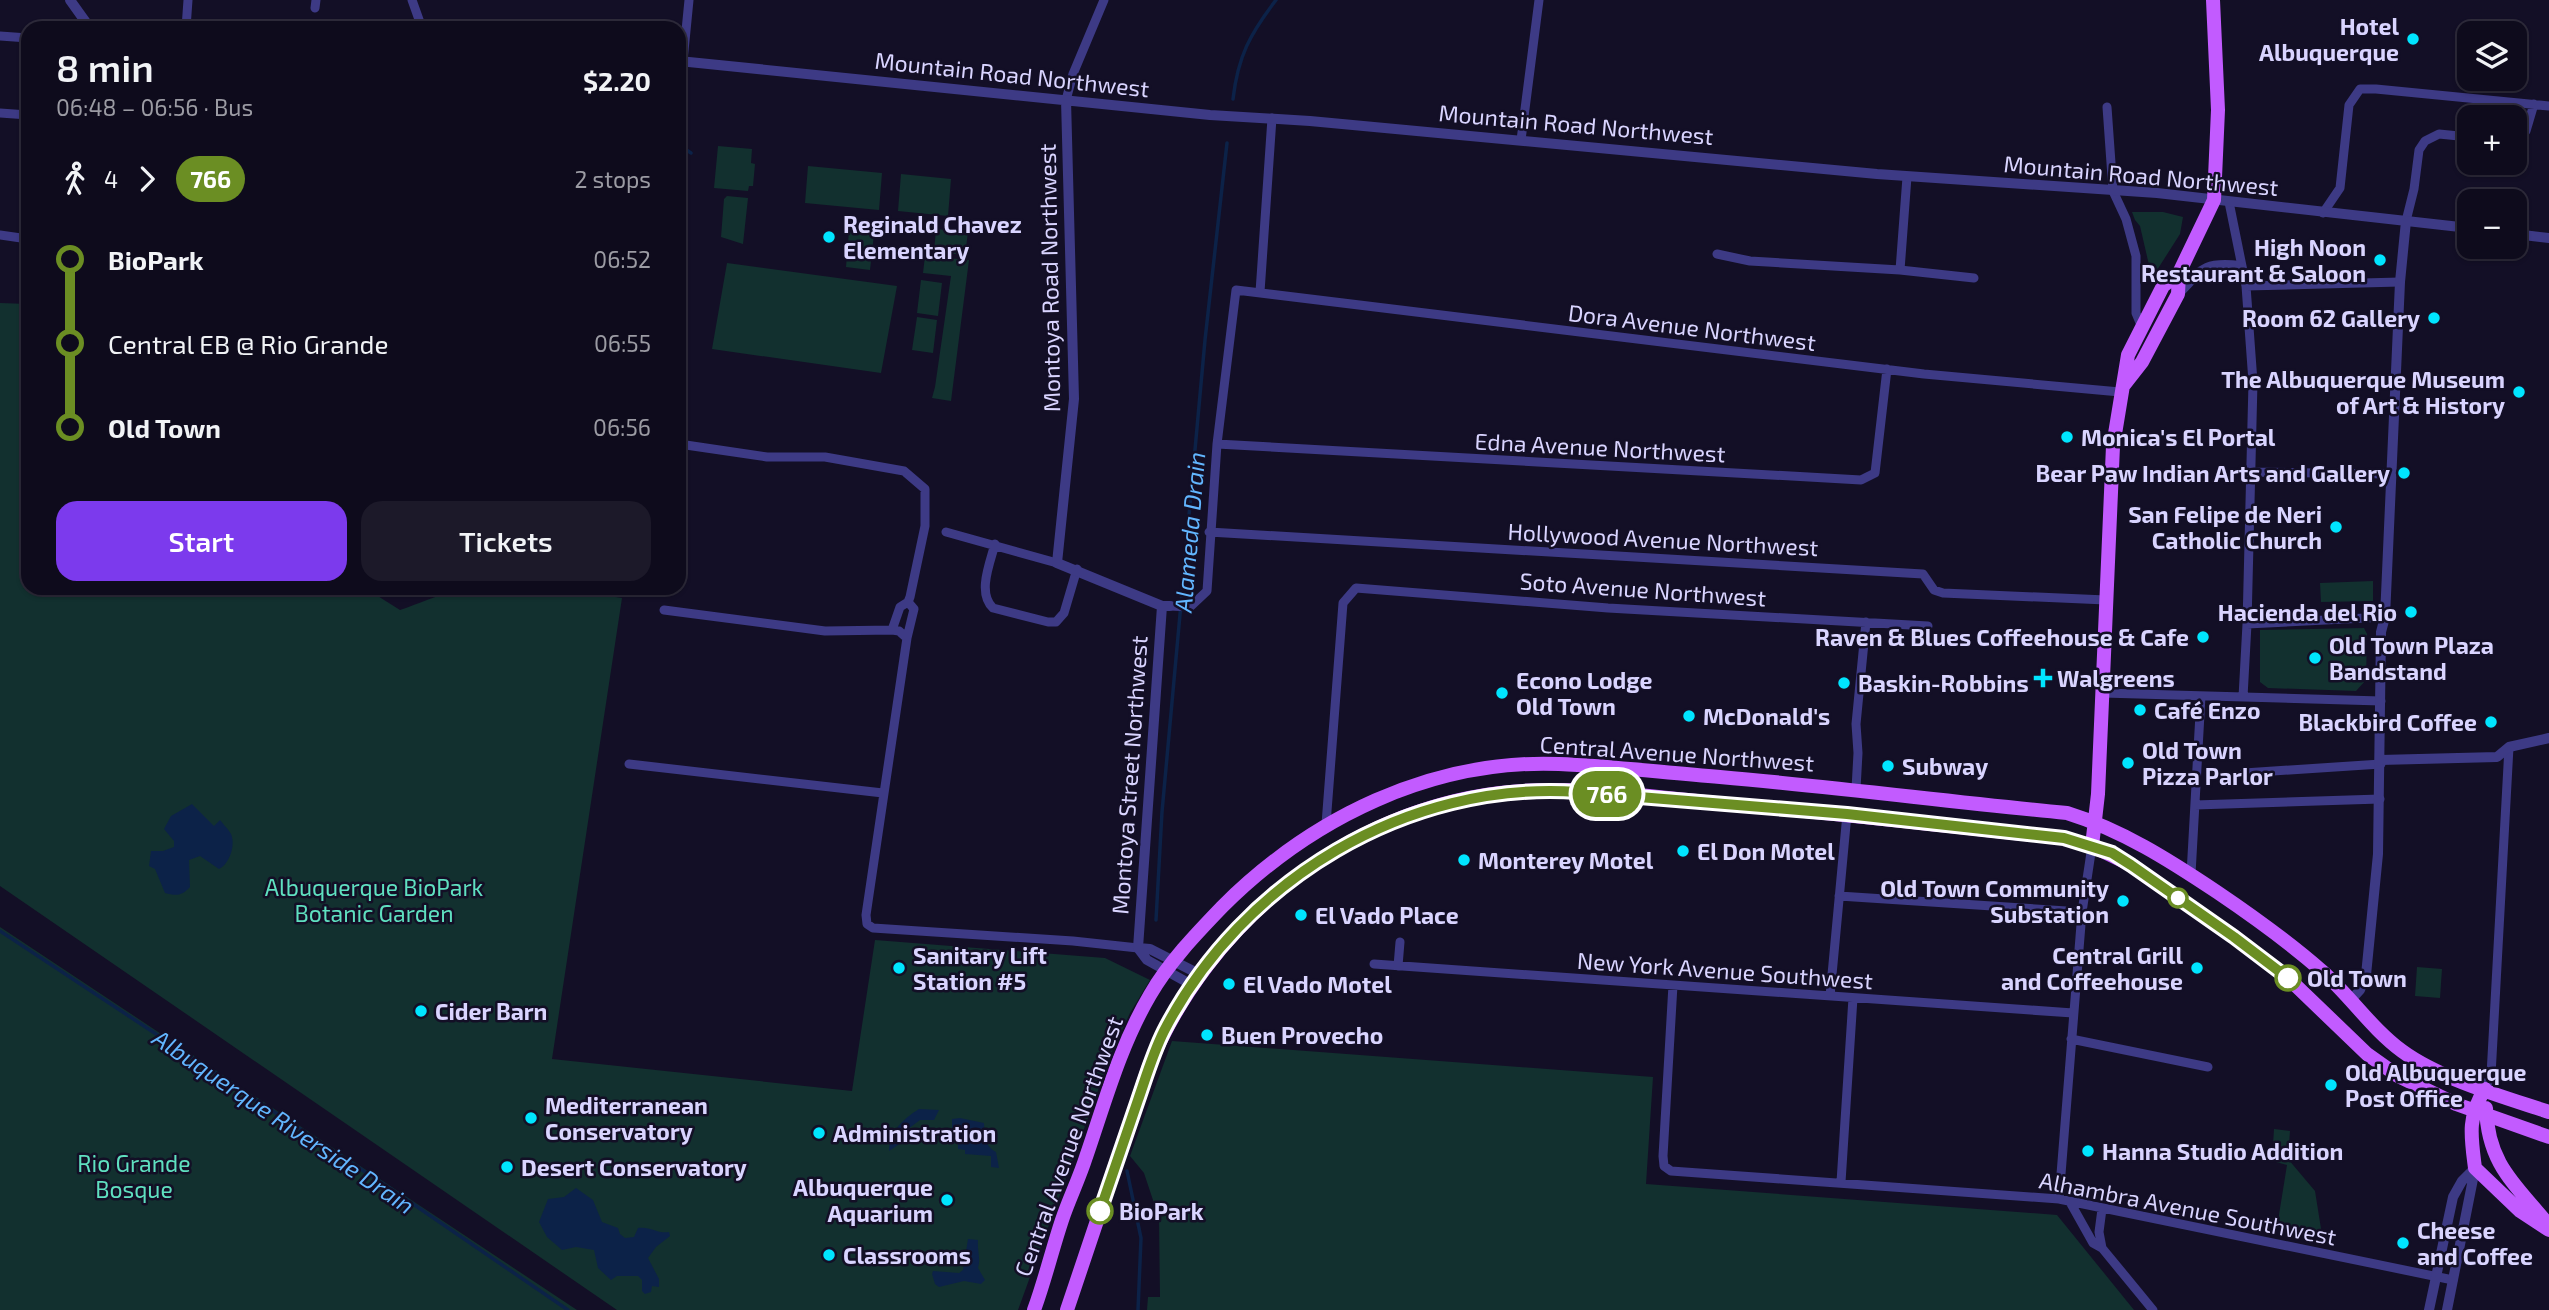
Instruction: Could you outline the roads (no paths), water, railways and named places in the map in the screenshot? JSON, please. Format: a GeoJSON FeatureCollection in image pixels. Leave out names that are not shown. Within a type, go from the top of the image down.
{"type":"FeatureCollection","features":[{"type":"Feature","properties":{"kind":"main road"},"geometry":{"type":"LineString","coordinates":[[2092,846],[2096,822],[2103,693],[2113,446],[2127,355],[2163,286],[2179,273],[2221,201],[2213,0]]}},
{"type":"Feature","properties":{"kind":"main road"},"geometry":{"type":"LineString","coordinates":[[2122,389],[2143,362],[2178,295],[2179,273]]}},
{"type":"Feature","properties":{"kind":"main road","name":"Central Avenue Northwest"},"geometry":{"type":"LineString","coordinates":[[1034,1310],[1063,1217],[1086,1161],[1116,1066],[1143,1007],[1170,966],[1258,873],[1326,824],[1350,811],[1406,789],[1465,772],[1557,764],[1856,789],[2067,813],[2096,822],[2126,835],[2258,919],[2322,971],[2403,1052],[2441,1072],[2549,1112]]}},
{"type":"Feature","properties":{"kind":"main road"},"geometry":{"type":"LineString","coordinates":[[1067,1310],[1149,1066],[1163,1034],[1196,980],[1255,910],[1312,864],[1389,823],[1456,801],[1500,793],[1558,790],[1847,814],[2064,838],[2092,846],[2131,865],[2274,967],[2367,1054],[2385,1067],[2431,1094],[2549,1137]]}},
{"type":"Feature","properties":{"kind":"main road"},"geometry":{"type":"LineString","coordinates":[[2485,1090],[2480,1112],[2471,1131],[2475,1168],[2520,1211],[2549,1227]]}},
{"type":"Feature","properties":{"kind":"main road"},"geometry":{"type":"LineString","coordinates":[[2480,1112],[2496,1159],[2549,1227]]}},
{"type":"Feature","properties":{"kind":"street"},"geometry":{"type":"LineString","coordinates":[[70,0],[85,21]]}},
{"type":"Feature","properties":{"kind":"street"},"geometry":{"type":"LineString","coordinates":[[186,21],[188,0]]}},
{"type":"Feature","properties":{"kind":"street"},"geometry":{"type":"LineString","coordinates":[[412,0],[422,21]]}},
{"type":"Feature","properties":{"kind":"street"},"geometry":{"type":"LineString","coordinates":[[686,23],[689,0]]}},
{"type":"Feature","properties":{"kind":"street","name":"Montoya Road Northwest"},"geometry":{"type":"LineString","coordinates":[[1057,563],[1074,399],[1066,100],[1073,74],[1104,0]]}},
{"type":"Feature","properties":{"kind":"street"},"geometry":{"type":"LineString","coordinates":[[1521,140],[1539,0]]}},
{"type":"Feature","properties":{"kind":"street"},"geometry":{"type":"LineString","coordinates":[[0,36],[21,38]]}},
{"type":"Feature","properties":{"kind":"street","name":"Mountain Road Northwest"},"geometry":{"type":"LineString","coordinates":[[686,62],[1210,115],[1521,140],[1908,177],[2113,191],[2457,227]]}},
{"type":"Feature","properties":{"kind":"street"},"geometry":{"type":"LineString","coordinates":[[2323,213],[2340,188],[2348,105],[2360,89],[2549,106]]}},
{"type":"Feature","properties":{"kind":"street"},"geometry":{"type":"LineString","coordinates":[[2527,128],[2534,104]]}},
{"type":"Feature","properties":{"kind":"street"},"geometry":{"type":"LineString","coordinates":[[2107,107],[2113,191],[2126,219],[2136,257],[2136,313],[2141,325]]}},
{"type":"Feature","properties":{"kind":"street"},"geometry":{"type":"LineString","coordinates":[[0,113],[21,114]]}},
{"type":"Feature","properties":{"kind":"street"},"geometry":{"type":"LineString","coordinates":[[946,532],[1077,569],[1166,606],[1190,607],[1206,591],[1217,444],[1236,290],[1260,292],[1272,118]]}},
{"type":"Feature","properties":{"kind":"street"},"geometry":{"type":"LineString","coordinates":[[2350,1001],[2360,990],[2366,975],[2378,854],[2381,632],[2385,617],[2400,282],[2406,221],[2422,145],[2430,137],[2439,134],[2457,136]]}},
{"type":"Feature","properties":{"kind":"street"},"geometry":{"type":"LineString","coordinates":[[1899,270],[1908,177]]}},
{"type":"Feature","properties":{"kind":"street"},"geometry":{"type":"LineString","coordinates":[[2221,201],[2246,286],[2253,382],[2243,697]]}},
{"type":"Feature","properties":{"kind":"street"},"geometry":{"type":"LineString","coordinates":[[0,235],[21,238]]}},
{"type":"Feature","properties":{"kind":"street"},"geometry":{"type":"LineString","coordinates":[[2527,235],[2549,238]]}},
{"type":"Feature","properties":{"kind":"street"},"geometry":{"type":"LineString","coordinates":[[1717,254],[1750,261],[1899,270],[1974,278]]}},
{"type":"Feature","properties":{"kind":"street"},"geometry":{"type":"LineString","coordinates":[[2178,295],[2202,269],[2218,263],[2240,266]]}},
{"type":"Feature","properties":{"kind":"street"},"geometry":{"type":"LineString","coordinates":[[2246,286],[2400,282]]}},
{"type":"Feature","properties":{"kind":"street","name":"Dora Avenue Northwest"},"geometry":{"type":"LineString","coordinates":[[1260,292],[1887,369],[2122,389]]}},
{"type":"Feature","properties":{"kind":"street","name":"Edna Avenue Northwest"},"geometry":{"type":"LineString","coordinates":[[1217,444],[1861,480],[1875,473],[1887,369]]}},
{"type":"Feature","properties":{"kind":"street"},"geometry":{"type":"LineString","coordinates":[[686,444],[767,457],[825,457],[904,471],[925,489],[925,526],[908,601],[900,607],[891,630]]}},
{"type":"Feature","properties":{"kind":"street"},"geometry":{"type":"LineString","coordinates":[[2251,472],[2390,474]]}},
{"type":"Feature","properties":{"kind":"street","name":"Hollywood Avenue Northwest"},"geometry":{"type":"LineString","coordinates":[[1209,532],[1923,573],[1934,590],[1942,593],[2106,600]]}},
{"type":"Feature","properties":{"kind":"street"},"geometry":{"type":"LineString","coordinates":[[995,544],[985,594],[993,608],[1056,622],[1064,613],[1077,569]]}},
{"type":"Feature","properties":{"kind":"street","name":"Soto Avenue Northwest"},"geometry":{"type":"LineString","coordinates":[[1326,824],[1343,603],[1356,588],[1608,608],[1928,626]]}},
{"type":"Feature","properties":{"kind":"street"},"geometry":{"type":"LineString","coordinates":[[908,601],[914,609],[883,793],[867,923],[873,928],[1138,948],[1147,960],[1170,966],[1196,980]]}},
{"type":"Feature","properties":{"kind":"street","name":"Montoya Street Northwest"},"geometry":{"type":"LineString","coordinates":[[1138,948],[1166,606]]}},
{"type":"Feature","properties":{"kind":"street"},"geometry":{"type":"LineString","coordinates":[[664,610],[825,631],[900,631],[907,638]]}},
{"type":"Feature","properties":{"kind":"street"},"geometry":{"type":"LineString","coordinates":[[2247,624],[2385,617]]}},
{"type":"Feature","properties":{"kind":"street"},"geometry":{"type":"LineString","coordinates":[[1856,789],[1856,724],[1866,622]]}},
{"type":"Feature","properties":{"kind":"street"},"geometry":{"type":"LineString","coordinates":[[2103,693],[2381,701]]}},
{"type":"Feature","properties":{"kind":"street"},"geometry":{"type":"LineString","coordinates":[[2191,874],[2201,696]]}},
{"type":"Feature","properties":{"kind":"street"},"geometry":{"type":"LineString","coordinates":[[2244,773],[2381,762],[2497,757],[2509,747],[2549,738]]}},
{"type":"Feature","properties":{"kind":"street"},"geometry":{"type":"LineString","coordinates":[[2485,1090],[2491,1075],[2509,747]]}},
{"type":"Feature","properties":{"kind":"street"},"geometry":{"type":"LineString","coordinates":[[629,764],[883,793]]}},
{"type":"Feature","properties":{"kind":"street"},"geometry":{"type":"LineString","coordinates":[[2195,805],[2380,799]]}},
{"type":"Feature","properties":{"kind":"street"},"geometry":{"type":"LineString","coordinates":[[1830,996],[1847,814]]}},
{"type":"Feature","properties":{"kind":"street"},"geometry":{"type":"LineString","coordinates":[[2059,1199],[2082,912],[2092,846]]}},
{"type":"Feature","properties":{"kind":"street"},"geometry":{"type":"LineString","coordinates":[[1839,896],[2082,912]]}},
{"type":"Feature","properties":{"kind":"street"},"geometry":{"type":"LineString","coordinates":[[1398,966],[1400,942]]}},
{"type":"Feature","properties":{"kind":"street","name":"New York Avenue Southwest"},"geometry":{"type":"LineString","coordinates":[[1374,964],[2073,1013]]}},
{"type":"Feature","properties":{"kind":"street","name":"Alhambra Avenue Southwest"},"geometry":{"type":"LineString","coordinates":[[1673,985],[1662,1156],[1664,1166],[1676,1172],[2059,1199],[2453,1280]]}},
{"type":"Feature","properties":{"kind":"street"},"geometry":{"type":"LineString","coordinates":[[1841,1182],[1853,998]]}},
{"type":"Feature","properties":{"kind":"street"},"geometry":{"type":"LineString","coordinates":[[2071,1039],[2208,1068]]}},
{"type":"Feature","properties":{"kind":"street"},"geometry":{"type":"LineString","coordinates":[[2428,1310],[2453,1198],[2462,1181],[2475,1168]]}},
{"type":"Feature","properties":{"kind":"street"},"geometry":{"type":"LineString","coordinates":[[2447,1310],[2475,1168]]}},
{"type":"Feature","properties":{"kind":"street"},"geometry":{"type":"LineString","coordinates":[[2070,1202],[2093,1243],[2102,1248],[2153,1310]]}},
{"type":"Feature","properties":{"kind":"street"},"geometry":{"type":"LineString","coordinates":[[2102,1209],[2099,1232],[2102,1248]]}},
{"type":"Feature","properties":{"kind":"water"},"geometry":{"type":"Polygon","coordinates":[[[192,804],[214,826],[220,820],[229,831],[233,844],[231,854],[219,869],[200,856],[189,860],[190,887],[184,892],[172,895],[165,893],[155,869],[149,866],[151,851],[174,847],[174,841],[164,829],[171,816],[192,804]]]}},
{"type":"Feature","properties":{"kind":"water"},"geometry":{"type":"Polygon","coordinates":[[[919,1109],[939,1110],[934,1120],[920,1120],[904,1132],[901,1143],[889,1151],[898,1126],[919,1109]]]}},
{"type":"Feature","properties":{"kind":"water"},"geometry":{"type":"Polygon","coordinates":[[[952,1119],[984,1123],[986,1140],[989,1147],[996,1152],[999,1168],[991,1167],[991,1156],[965,1154],[965,1150],[958,1149],[958,1143],[952,1142],[952,1119]]]}},
{"type":"Feature","properties":{"kind":"water"},"geometry":{"type":"Polygon","coordinates":[[[576,1188],[593,1200],[602,1222],[618,1228],[625,1238],[634,1237],[638,1228],[669,1232],[670,1236],[656,1247],[648,1258],[659,1279],[659,1287],[652,1286],[651,1292],[645,1294],[642,1291],[642,1280],[638,1276],[617,1276],[611,1280],[598,1268],[594,1250],[576,1247],[562,1250],[547,1237],[539,1222],[548,1199],[564,1197],[576,1188]]]}},
{"type":"Feature","properties":{"kind":"water"},"geometry":{"type":"Polygon","coordinates":[[[968,1239],[978,1240],[978,1268],[985,1280],[981,1284],[964,1281],[939,1287],[935,1284],[933,1271],[959,1273],[963,1270],[968,1239]]]}},
{"type":"Feature","properties":{"kind":"waterway","name":"Alameda Drain"},"geometry":{"type":"LineString","coordinates":[[1233,99],[1238,70],[1247,46],[1276,0]]}},
{"type":"Feature","properties":{"kind":"waterway","name":"Alameda Drain"},"geometry":{"type":"LineString","coordinates":[[1156,920],[1162,812],[1205,340],[1227,143]]}},
{"type":"Feature","properties":{"kind":"waterway"},"geometry":{"type":"LineString","coordinates":[[686,150],[691,153]]}},
{"type":"Feature","properties":{"kind":"waterway","name":"Albuquerque Riverside Drain"},"geometry":{"type":"LineString","coordinates":[[0,931],[397,1193],[568,1310]]}},
{"type":"Feature","properties":{"kind":"waterway","name":"Alameda Drain"},"geometry":{"type":"LineString","coordinates":[[1127,1171],[1141,1238],[1138,1310]]}},
{"type":"Feature","properties":{"kind":"place","name":"Hotel Albuquerque"},"geometry":{"type":"Point","coordinates":[2413,39]}},
{"type":"Feature","properties":{"kind":"place","name":"Reginald Chavez Elementary"},"geometry":{"type":"Point","coordinates":[829,237]}},
{"type":"Feature","properties":{"kind":"place","name":"High Noon Restaurant & Saloon"},"geometry":{"type":"Point","coordinates":[2380,260]}},
{"type":"Feature","properties":{"kind":"place","name":"Room 62 Gallery"},"geometry":{"type":"Point","coordinates":[2434,318]}},
{"type":"Feature","properties":{"kind":"place","name":"The Albuquerque Museum of Art & History"},"geometry":{"type":"Point","coordinates":[2519,392]}},
{"type":"Feature","properties":{"kind":"place","name":"Monica's El Portal"},"geometry":{"type":"Point","coordinates":[2067,437]}},
{"type":"Feature","properties":{"kind":"place","name":"Bear Paw Indian Arts and Gallery"},"geometry":{"type":"Point","coordinates":[2404,473]}},
{"type":"Feature","properties":{"kind":"place","name":"San Felipe de Neri Catholic Church"},"geometry":{"type":"Point","coordinates":[2336,527]}},
{"type":"Feature","properties":{"kind":"place","name":"Hacienda del Rio"},"geometry":{"type":"Point","coordinates":[2411,612]}},
{"type":"Feature","properties":{"kind":"place","name":"Raven & Blues Coffeehouse & Cafe"},"geometry":{"type":"Point","coordinates":[2203,637]}},
{"type":"Feature","properties":{"kind":"place","name":"Old Town Plaza Bandstand"},"geometry":{"type":"Point","coordinates":[2315,658]}},
{"type":"Feature","properties":{"kind":"place","name":"Walgreens"},"geometry":{"type":"Point","coordinates":[2043,678]}},
{"type":"Feature","properties":{"kind":"place","name":"Baskin-Robbins"},"geometry":{"type":"Point","coordinates":[1844,683]}},
{"type":"Feature","properties":{"kind":"place","name":"Econo Lodge Old Town"},"geometry":{"type":"Point","coordinates":[1502,693]}},
{"type":"Feature","properties":{"kind":"place","name":"Café Enzo"},"geometry":{"type":"Point","coordinates":[2140,710]}},
{"type":"Feature","properties":{"kind":"place","name":"McDonald's"},"geometry":{"type":"Point","coordinates":[1689,716]}},
{"type":"Feature","properties":{"kind":"place","name":"Blackbird Coffee"},"geometry":{"type":"Point","coordinates":[2491,722]}},
{"type":"Feature","properties":{"kind":"place","name":"Old Town Pizza Parlor"},"geometry":{"type":"Point","coordinates":[2128,763]}},
{"type":"Feature","properties":{"kind":"place","name":"Subway"},"geometry":{"type":"Point","coordinates":[1888,766]}},
{"type":"Feature","properties":{"kind":"place","name":"El Don Motel"},"geometry":{"type":"Point","coordinates":[1683,851]}},
{"type":"Feature","properties":{"kind":"place","name":"Monterey Motel"},"geometry":{"type":"Point","coordinates":[1464,860]}},
{"type":"Feature","properties":{"kind":"place","name":"Old Town Community Substation"},"geometry":{"type":"Point","coordinates":[2123,901]}},
{"type":"Feature","properties":{"kind":"place","name":"El Vado Place"},"geometry":{"type":"Point","coordinates":[1301,915]}},
{"type":"Feature","properties":{"kind":"place","name":"Sanitary Lift Station #5"},"geometry":{"type":"Point","coordinates":[899,968]}},
{"type":"Feature","properties":{"kind":"place","name":"Central Grill and Coffeehouse"},"geometry":{"type":"Point","coordinates":[2197,968]}},
{"type":"Feature","properties":{"kind":"place","name":"Old Town"},"geometry":{"type":"Point","coordinates":[2288,978]}},
{"type":"Feature","properties":{"kind":"place","name":"El Vado Motel"},"geometry":{"type":"Point","coordinates":[1229,984]}},
{"type":"Feature","properties":{"kind":"place","name":"Cider Barn"},"geometry":{"type":"Point","coordinates":[421,1011]}},
{"type":"Feature","properties":{"kind":"place","name":"Buen Provecho"},"geometry":{"type":"Point","coordinates":[1207,1035]}},
{"type":"Feature","properties":{"kind":"place","name":"Old Albuquerque Post Office"},"geometry":{"type":"Point","coordinates":[2331,1085]}},
{"type":"Feature","properties":{"kind":"place","name":"Mediterranean Conservatory"},"geometry":{"type":"Point","coordinates":[531,1118]}},
{"type":"Feature","properties":{"kind":"place","name":"Administration"},"geometry":{"type":"Point","coordinates":[819,1133]}},
{"type":"Feature","properties":{"kind":"place","name":"Hanna Studio Addition"},"geometry":{"type":"Point","coordinates":[2088,1151]}},
{"type":"Feature","properties":{"kind":"place","name":"Desert Conservatory"},"geometry":{"type":"Point","coordinates":[507,1167]}},
{"type":"Feature","properties":{"kind":"place","name":"Albuquerque Aquarium"},"geometry":{"type":"Point","coordinates":[947,1200]}},
{"type":"Feature","properties":{"kind":"place","name":"BioPark"},"geometry":{"type":"Point","coordinates":[1100,1211]}},
{"type":"Feature","properties":{"kind":"place","name":"Cheese and Coffee"},"geometry":{"type":"Point","coordinates":[2403,1243]}},
{"type":"Feature","properties":{"kind":"place","name":"Classrooms"},"geometry":{"type":"Point","coordinates":[829,1255]}},
{"type":"Feature","properties":{"kind":"park label","name":"Albuquerque BioPark Botanic Garden"},"geometry":{"type":"Point","coordinates":[374,900]}},
{"type":"Feature","properties":{"kind":"park label","name":"Rio Grande Bosque"},"geometry":{"type":"Point","coordinates":[134,1176]}}]}
